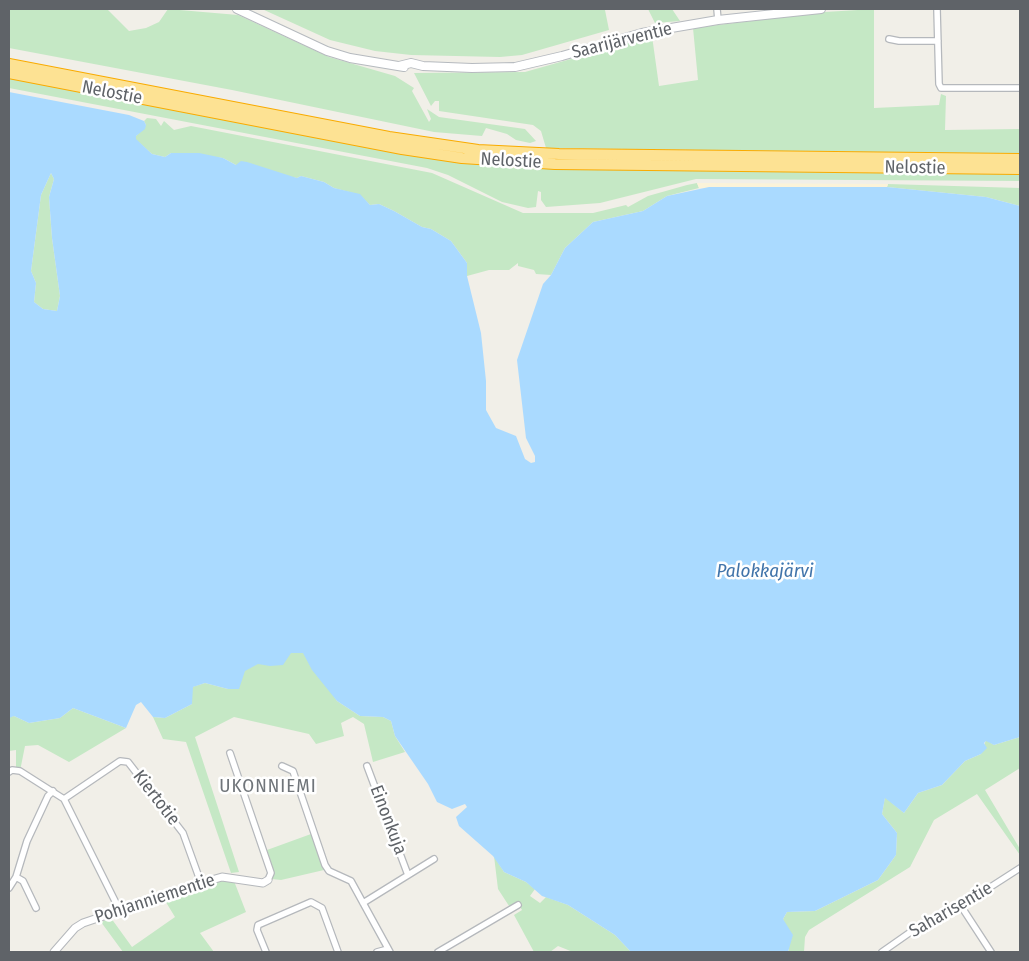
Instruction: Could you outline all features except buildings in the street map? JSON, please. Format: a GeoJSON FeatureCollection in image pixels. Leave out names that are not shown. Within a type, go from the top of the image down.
{"type":"FeatureCollection","features":[{"type":"Feature","properties":{"kind":"highway","name":"Nelostie"},"geometry":{"type":"LineString","coordinates":[[9,64],[389,137],[478,150],[551,153],[1020,159]]}},
{"type":"Feature","properties":{"kind":"highway","name":"Nelostie"},"geometry":{"type":"LineString","coordinates":[[9,73],[393,147],[462,158],[555,164],[1020,169]]}},
{"type":"Feature","properties":{"kind":"main road","name":"Saarijärventie"},"geometry":{"type":"LineString","coordinates":[[237,9],[327,51],[350,58],[399,66],[412,63],[423,66],[494,68],[529,65],[642,33],[718,20],[821,9]]}},
{"type":"Feature","properties":{"kind":"street"},"geometry":{"type":"LineString","coordinates":[[717,9],[718,20]]}},
{"type":"Feature","properties":{"kind":"street"},"geometry":{"type":"LineString","coordinates":[[938,9],[939,84],[941,88],[1020,88]]}},
{"type":"Feature","properties":{"kind":"street"},"geometry":{"type":"LineString","coordinates":[[889,40],[899,42],[938,40]]}},
{"type":"Feature","properties":{"kind":"street"},"geometry":{"type":"LineString","coordinates":[[230,753],[271,873],[268,880]]}},
{"type":"Feature","properties":{"kind":"street","name":"Kiertotie"},"geometry":{"type":"LineString","coordinates":[[64,799],[120,761],[128,762],[183,833],[201,883]]}},
{"type":"Feature","properties":{"kind":"street"},"geometry":{"type":"LineString","coordinates":[[282,766],[293,771],[325,865],[329,871],[351,881],[389,951],[377,952]]}},
{"type":"Feature","properties":{"kind":"street","name":"Einonkuja"},"geometry":{"type":"LineString","coordinates":[[367,766],[408,875]]}},
{"type":"Feature","properties":{"kind":"street"},"geometry":{"type":"LineString","coordinates":[[9,772],[12,770],[20,772],[64,799],[120,911]]}},
{"type":"Feature","properties":{"kind":"street"},"geometry":{"type":"LineString","coordinates":[[9,888],[16,877],[27,841],[48,796],[53,791]]}},
{"type":"Feature","properties":{"kind":"street"},"geometry":{"type":"LineString","coordinates":[[363,903],[434,859]]}},
{"type":"Feature","properties":{"kind":"street","name":"Saharisentie"},"geometry":{"type":"LineString","coordinates":[[882,952],[922,924],[962,906],[1020,868]]}},
{"type":"Feature","properties":{"kind":"street"},"geometry":{"type":"LineString","coordinates":[[16,877],[23,881],[36,908]]}},
{"type":"Feature","properties":{"kind":"street","name":"Pohjanniementie"},"geometry":{"type":"LineString","coordinates":[[54,952],[75,928],[83,923],[201,883],[222,877],[263,883],[268,880]]}},
{"type":"Feature","properties":{"kind":"street"},"geometry":{"type":"LineString","coordinates":[[266,952],[257,930],[258,925],[311,902],[322,908],[338,952]]}},
{"type":"Feature","properties":{"kind":"street"},"geometry":{"type":"LineString","coordinates":[[438,952],[518,905]]}},
{"type":"Feature","properties":{"kind":"street"},"geometry":{"type":"LineString","coordinates":[[962,906],[991,952]]}},
{"type":"Feature","properties":{"kind":"green space"},"geometry":{"type":"Polygon","coordinates":[[[9,9],[107,9],[129,31],[146,28],[159,22],[168,9],[238,15],[329,57],[395,76],[414,88],[412,91],[429,122],[431,119],[427,109],[439,117],[525,129],[536,141],[530,143],[516,140],[507,134],[486,128],[482,136],[434,132],[232,90],[9,48],[9,9]]]}},
{"type":"Feature","properties":{"kind":"green space"},"geometry":{"type":"Polygon","coordinates":[[[262,9],[607,9],[605,10],[609,30],[522,55],[500,57],[411,55],[375,51],[330,40],[262,9]]]}},
{"type":"Feature","properties":{"kind":"green space"},"geometry":{"type":"Polygon","coordinates":[[[648,9],[672,9],[680,21],[655,23],[648,9]]]}},
{"type":"Feature","properties":{"kind":"green space"},"geometry":{"type":"Polygon","coordinates":[[[874,9],[874,108],[939,105],[941,94],[946,96],[945,130],[1020,129],[1020,154],[546,148],[541,131],[533,125],[439,111],[439,101],[435,101],[431,106],[414,73],[525,72],[652,36],[659,86],[698,80],[693,28],[825,12],[874,9]]]}},
{"type":"Feature","properties":{"kind":"green space"},"geometry":{"type":"Polygon","coordinates":[[[9,78],[402,154],[457,162],[585,169],[1020,173],[1020,181],[696,179],[600,203],[546,207],[541,200],[541,192],[538,191],[536,207],[528,208],[502,202],[448,175],[427,168],[9,88],[9,78]]]}},
{"type":"Feature","properties":{"kind":"green space"},"geometry":{"type":"Polygon","coordinates":[[[147,118],[156,119],[161,126],[164,121],[174,130],[191,126],[432,173],[523,213],[593,213],[626,205],[628,207],[648,196],[687,185],[697,183],[699,188],[667,196],[643,211],[593,222],[565,248],[551,275],[536,274],[534,270],[518,266],[518,263],[509,270],[489,270],[467,276],[467,263],[451,241],[431,229],[422,227],[379,204],[370,205],[360,195],[301,176],[297,178],[236,165],[223,158],[171,153],[165,157],[152,154],[136,140],[136,136],[146,125],[144,121],[147,118]]]}},
{"type":"Feature","properties":{"kind":"green space"},"geometry":{"type":"Polygon","coordinates":[[[51,173],[54,179],[49,197],[52,238],[60,296],[57,311],[43,309],[34,302],[36,283],[31,271],[41,195],[51,173]]]}},
{"type":"Feature","properties":{"kind":"green space"},"geometry":{"type":"Polygon","coordinates":[[[888,184],[1020,188],[1020,206],[986,197],[887,187],[888,184]]]}},
{"type":"Feature","properties":{"kind":"green space"},"geometry":{"type":"Polygon","coordinates":[[[301,643],[337,701],[360,716],[383,717],[391,721],[395,736],[405,752],[373,762],[364,724],[353,717],[341,723],[344,736],[316,744],[309,734],[234,717],[195,737],[239,872],[231,873],[186,742],[163,739],[153,717],[165,718],[192,704],[192,687],[205,683],[228,689],[241,663],[301,643]]]}},
{"type":"Feature","properties":{"kind":"green space"},"geometry":{"type":"Polygon","coordinates":[[[73,708],[126,728],[69,762],[38,745],[25,746],[20,771],[16,771],[16,750],[9,751],[9,717],[14,716],[29,723],[60,718],[73,708]]]}},
{"type":"Feature","properties":{"kind":"green space"},"geometry":{"type":"Polygon","coordinates":[[[1020,737],[1020,768],[985,790],[1020,849],[1020,855],[977,794],[934,820],[910,867],[809,930],[805,937],[804,952],[788,952],[783,919],[787,912],[815,911],[878,880],[896,855],[897,833],[882,814],[885,797],[904,813],[918,793],[942,785],[965,761],[981,754],[986,740],[994,745],[1020,737]]]}},
{"type":"Feature","properties":{"kind":"green space"},"geometry":{"type":"Polygon","coordinates":[[[311,834],[324,870],[281,880],[272,879],[274,873],[267,850],[311,834]]]}},
{"type":"Feature","properties":{"kind":"green space"},"geometry":{"type":"Polygon","coordinates":[[[494,856],[504,872],[526,882],[535,889],[530,896],[540,903],[546,897],[568,905],[615,935],[631,952],[573,952],[558,946],[550,952],[534,952],[514,915],[522,910],[519,905],[511,909],[498,889],[494,856]]]}},
{"type":"Feature","properties":{"kind":"green space"},"geometry":{"type":"Polygon","coordinates":[[[223,880],[234,881],[246,912],[200,933],[214,952],[123,952],[101,922],[111,918],[132,947],[175,917],[164,899],[223,880]]]}},
{"type":"Feature","properties":{"kind":"sand"},"geometry":{"type":"Polygon","coordinates":[[[697,183],[888,184],[887,187],[699,188],[697,183]]]}},
{"type":"Feature","properties":{"kind":"water","name":"Palokkajärvi"},"geometry":{"type":"Polygon","coordinates":[[[9,92],[129,115],[144,121],[145,129],[136,136],[136,139],[152,154],[165,157],[171,153],[199,153],[223,158],[236,165],[241,161],[247,162],[297,178],[301,176],[324,182],[334,188],[360,194],[370,205],[379,204],[422,227],[431,229],[451,241],[467,263],[467,276],[481,333],[486,381],[486,410],[496,428],[516,436],[525,459],[531,463],[535,462],[535,456],[526,438],[517,360],[543,284],[551,275],[565,248],[593,222],[643,211],[667,196],[709,187],[887,187],[986,197],[1020,206],[1020,737],[994,745],[986,741],[984,743],[987,748],[981,754],[965,761],[942,785],[918,793],[904,813],[885,798],[882,814],[897,833],[896,855],[878,880],[815,911],[787,912],[783,919],[793,935],[788,952],[631,952],[615,935],[568,905],[542,896],[526,882],[504,872],[493,856],[459,826],[456,817],[467,807],[465,804],[452,809],[437,802],[428,784],[395,736],[391,721],[383,717],[360,716],[337,701],[312,670],[303,653],[291,653],[283,665],[270,666],[258,664],[245,671],[239,689],[228,689],[205,683],[193,687],[192,704],[165,718],[153,717],[141,702],[136,705],[126,728],[73,708],[60,718],[29,723],[14,716],[9,718],[9,92]],[[51,173],[41,195],[31,271],[36,283],[34,302],[43,309],[57,311],[60,296],[52,238],[49,197],[54,179],[51,173]]]}},
{"type":"Feature","properties":{"kind":"district","name":"UKONNIEMI"},"geometry":{"type":"Point","coordinates":[268,787]}}]}
